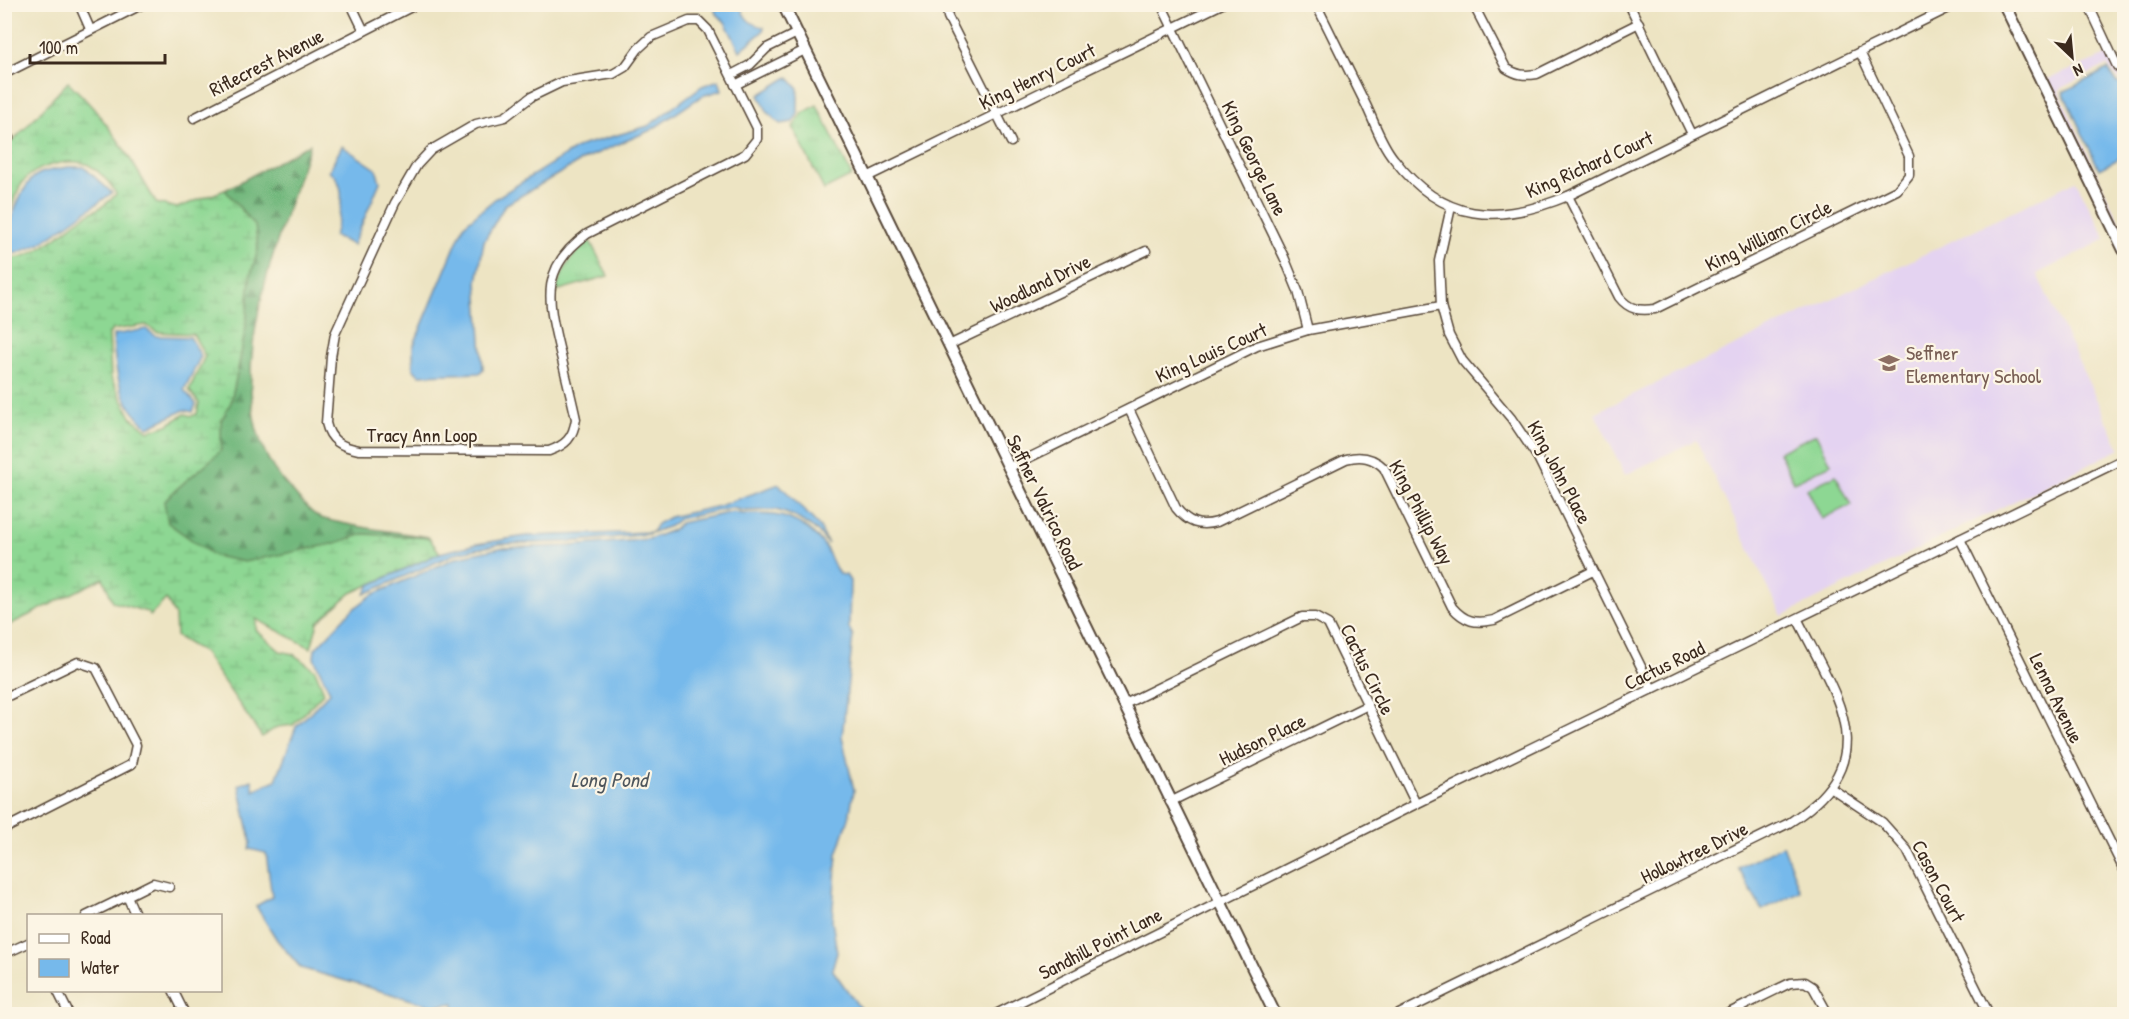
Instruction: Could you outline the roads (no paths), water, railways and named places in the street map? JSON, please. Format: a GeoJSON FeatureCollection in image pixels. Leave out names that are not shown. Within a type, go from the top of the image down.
{"type":"FeatureCollection","features":[{"type":"Feature","properties":{"kind":"street"},"geometry":{"type":"LineString","coordinates":[[79,4],[90,29]]}},
{"type":"Feature","properties":{"kind":"street"},"geometry":{"type":"LineString","coordinates":[[4,74],[143,4]]}},
{"type":"Feature","properties":{"kind":"street"},"geometry":{"type":"LineString","coordinates":[[351,4],[363,31]]}},
{"type":"Feature","properties":{"kind":"street","name":"Riflecrest Avenue"},"geometry":{"type":"LineString","coordinates":[[194,118],[417,4]]}},
{"type":"Feature","properties":{"kind":"street","name":"Seffner Valrico Road"},"geometry":{"type":"LineString","coordinates":[[783,4],[1275,1014]]}},
{"type":"Feature","properties":{"kind":"street"},"geometry":{"type":"LineString","coordinates":[[946,4],[948,17],[1011,142]]}},
{"type":"Feature","properties":{"kind":"street","name":"King George Lane"},"geometry":{"type":"LineString","coordinates":[[1161,4],[1284,257],[1298,291],[1308,330]]}},
{"type":"Feature","properties":{"kind":"street","name":"King Henry Court"},"geometry":{"type":"LineString","coordinates":[[867,177],[1222,4]]}},
{"type":"Feature","properties":{"kind":"street","name":"King Richard Court"},"geometry":{"type":"LineString","coordinates":[[1316,4],[1392,158],[1419,188],[1451,207],[1480,214],[1510,214],[1537,208],[1568,196],[1957,4]]}},
{"type":"Feature","properties":{"kind":"street"},"geometry":{"type":"LineString","coordinates":[[1473,4],[1506,68],[1514,74],[1525,76],[1537,74],[1639,23]]}},
{"type":"Feature","properties":{"kind":"street"},"geometry":{"type":"LineString","coordinates":[[1629,4],[1692,134]]}},
{"type":"Feature","properties":{"kind":"street"},"geometry":{"type":"LineString","coordinates":[[2004,4],[2124,250]]}},
{"type":"Feature","properties":{"kind":"street"},"geometry":{"type":"LineString","coordinates":[[2088,4],[2117,66],[2124,73]]}},
{"type":"Feature","properties":{"kind":"street","name":"Tracy Ann Loop"},"geometry":{"type":"LineString","coordinates":[[689,21],[699,21],[708,30],[731,75],[757,128],[754,146],[745,154],[587,234],[572,244],[559,260],[549,291],[550,310],[576,420],[575,431],[568,442],[549,451],[537,451],[359,450],[345,448],[335,442],[328,432],[326,423],[330,357],[335,334],[407,179],[431,150],[476,124],[505,117],[531,97],[562,82],[613,74],[625,67],[638,49],[651,37],[689,21]]}},
{"type":"Feature","properties":{"kind":"street"},"geometry":{"type":"LineString","coordinates":[[731,75],[750,65],[764,51],[797,33]]}},
{"type":"Feature","properties":{"kind":"street"},"geometry":{"type":"LineString","coordinates":[[735,85],[805,50]]}},
{"type":"Feature","properties":{"kind":"street"},"geometry":{"type":"LineString","coordinates":[[764,51],[772,66]]}},
{"type":"Feature","properties":{"kind":"street","name":"King William Circle"},"geometry":{"type":"LineString","coordinates":[[1568,196],[1619,297],[1625,305],[1644,311],[1655,309],[1887,195],[1905,183],[1909,174],[1909,156],[1860,52]]}},
{"type":"Feature","properties":{"kind":"street"},"geometry":{"type":"LineString","coordinates":[[4,129],[9,138]]}},
{"type":"Feature","properties":{"kind":"street","name":"King John Place"},"geometry":{"type":"LineString","coordinates":[[1451,207],[1439,261],[1441,306],[1449,334],[1462,360],[1512,418],[1538,458],[1652,688]]}},
{"type":"Feature","properties":{"kind":"street","name":"Woodland Drive"},"geometry":{"type":"LineString","coordinates":[[949,345],[1146,251]]}},
{"type":"Feature","properties":{"kind":"street","name":"King Louis Court"},"geometry":{"type":"LineString","coordinates":[[1008,468],[1257,346],[1308,330],[1441,306]]}},
{"type":"Feature","properties":{"kind":"street","name":"King Phillip Way"},"geometry":{"type":"LineString","coordinates":[[1129,409],[1176,508],[1184,518],[1195,524],[1206,525],[1217,522],[1346,459],[1359,456],[1378,462],[1384,468],[1452,607],[1469,621],[1480,623],[1494,620],[1593,572]]}},
{"type":"Feature","properties":{"kind":"street","name":"Cactus Road"},"geometry":{"type":"LineString","coordinates":[[1219,901],[2124,459]]}},
{"type":"Feature","properties":{"kind":"street","name":"Lenna Avenue"},"geometry":{"type":"LineString","coordinates":[[1960,539],[2124,870]]}},
{"type":"Feature","properties":{"kind":"street","name":"Cactus Circle"},"geometry":{"type":"LineString","coordinates":[[1123,705],[1309,616],[1328,624],[1416,804]]}},
{"type":"Feature","properties":{"kind":"street","name":"Hollowtree Drive"},"geometry":{"type":"LineString","coordinates":[[1400,1014],[1789,823],[1813,807],[1832,788],[1845,756],[1845,722],[1839,702],[1798,620]]}},
{"type":"Feature","properties":{"kind":"street"},"geometry":{"type":"LineString","coordinates":[[4,698],[78,662],[96,668],[136,745],[132,764],[4,830]]}},
{"type":"Feature","properties":{"kind":"street","name":"Hudson Place"},"geometry":{"type":"LineString","coordinates":[[1170,802],[1368,705]]}},
{"type":"Feature","properties":{"kind":"street","name":"Cason Court"},"geometry":{"type":"LineString","coordinates":[[1832,788],[1882,822],[1907,850],[1989,1014]]}},
{"type":"Feature","properties":{"kind":"street"},"geometry":{"type":"LineString","coordinates":[[88,914],[153,883],[170,887]]}},
{"type":"Feature","properties":{"kind":"street"},"geometry":{"type":"LineString","coordinates":[[127,896],[136,914]]}},
{"type":"Feature","properties":{"kind":"street","name":"Sandhill Point Lane"},"geometry":{"type":"LineString","coordinates":[[996,1014],[1219,901]]}},
{"type":"Feature","properties":{"kind":"street"},"geometry":{"type":"LineString","coordinates":[[4,954],[27,943]]}},
{"type":"Feature","properties":{"kind":"street"},"geometry":{"type":"LineString","coordinates":[[1726,1014],[1790,983],[1805,982],[1818,993],[1828,1014]]}},
{"type":"Feature","properties":{"kind":"street"},"geometry":{"type":"LineString","coordinates":[[58,992],[69,1014]]}},
{"type":"Feature","properties":{"kind":"street"},"geometry":{"type":"LineString","coordinates":[[174,992],[185,1014]]}},
{"type":"Feature","properties":{"kind":"water"},"geometry":{"type":"Polygon","coordinates":[[[716,5],[741,5],[746,17],[755,25],[764,27],[763,31],[740,51],[725,22],[715,12],[716,5]]]}},
{"type":"Feature","properties":{"kind":"water"},"geometry":{"type":"Polygon","coordinates":[[[2108,69],[2117,83],[2124,85],[2124,156],[2099,169],[2063,92],[2108,69]]]}},
{"type":"Feature","properties":{"kind":"water"},"geometry":{"type":"Polygon","coordinates":[[[788,77],[798,88],[798,114],[793,122],[780,124],[768,113],[759,95],[788,77]]]}},
{"type":"Feature","properties":{"kind":"water"},"geometry":{"type":"Polygon","coordinates":[[[719,80],[722,90],[702,96],[651,130],[584,159],[505,205],[484,241],[477,282],[483,369],[480,373],[419,375],[413,369],[413,347],[464,225],[496,198],[580,146],[648,126],[702,86],[719,80]]]}},
{"type":"Feature","properties":{"kind":"water"},"geometry":{"type":"Polygon","coordinates":[[[342,146],[376,169],[380,182],[353,245],[334,236],[340,211],[341,192],[335,177],[329,171],[342,146]]]}},
{"type":"Feature","properties":{"kind":"water"},"geometry":{"type":"Polygon","coordinates":[[[69,167],[84,167],[112,193],[40,244],[8,254],[6,247],[10,225],[25,188],[37,175],[69,167]]]}},
{"type":"Feature","properties":{"kind":"water"},"geometry":{"type":"Polygon","coordinates":[[[146,329],[156,336],[190,337],[201,356],[184,390],[196,404],[193,412],[184,410],[148,427],[130,407],[124,396],[117,373],[113,335],[146,329]]]}},
{"type":"Feature","properties":{"kind":"water"},"geometry":{"type":"Polygon","coordinates":[[[779,484],[819,526],[828,544],[817,531],[794,516],[776,510],[745,511],[732,508],[679,519],[670,526],[648,534],[570,542],[500,544],[457,553],[365,594],[370,585],[440,553],[526,536],[652,532],[657,524],[670,517],[719,506],[779,484]]]}},
{"type":"Feature","properties":{"kind":"water","name":"Long Pond"},"geometry":{"type":"Polygon","coordinates":[[[733,512],[782,516],[804,526],[823,543],[839,574],[846,575],[850,581],[849,628],[853,636],[842,737],[854,790],[849,818],[837,854],[832,920],[837,953],[832,969],[864,1014],[454,1014],[454,1003],[433,1006],[301,968],[277,940],[256,906],[272,897],[266,853],[249,849],[251,842],[239,785],[252,780],[254,791],[276,780],[296,727],[330,692],[314,658],[315,649],[351,611],[372,595],[458,557],[500,548],[570,546],[649,539],[673,530],[680,523],[733,512]]]}},
{"type":"Feature","properties":{"kind":"water"},"geometry":{"type":"Polygon","coordinates":[[[1783,845],[1800,891],[1762,910],[1738,868],[1783,845]]]}},
{"type":"Feature","properties":{"kind":"place","name":"Seffner Elementary School"},"geometry":{"type":"Point","coordinates":[1889,363]}}]}
